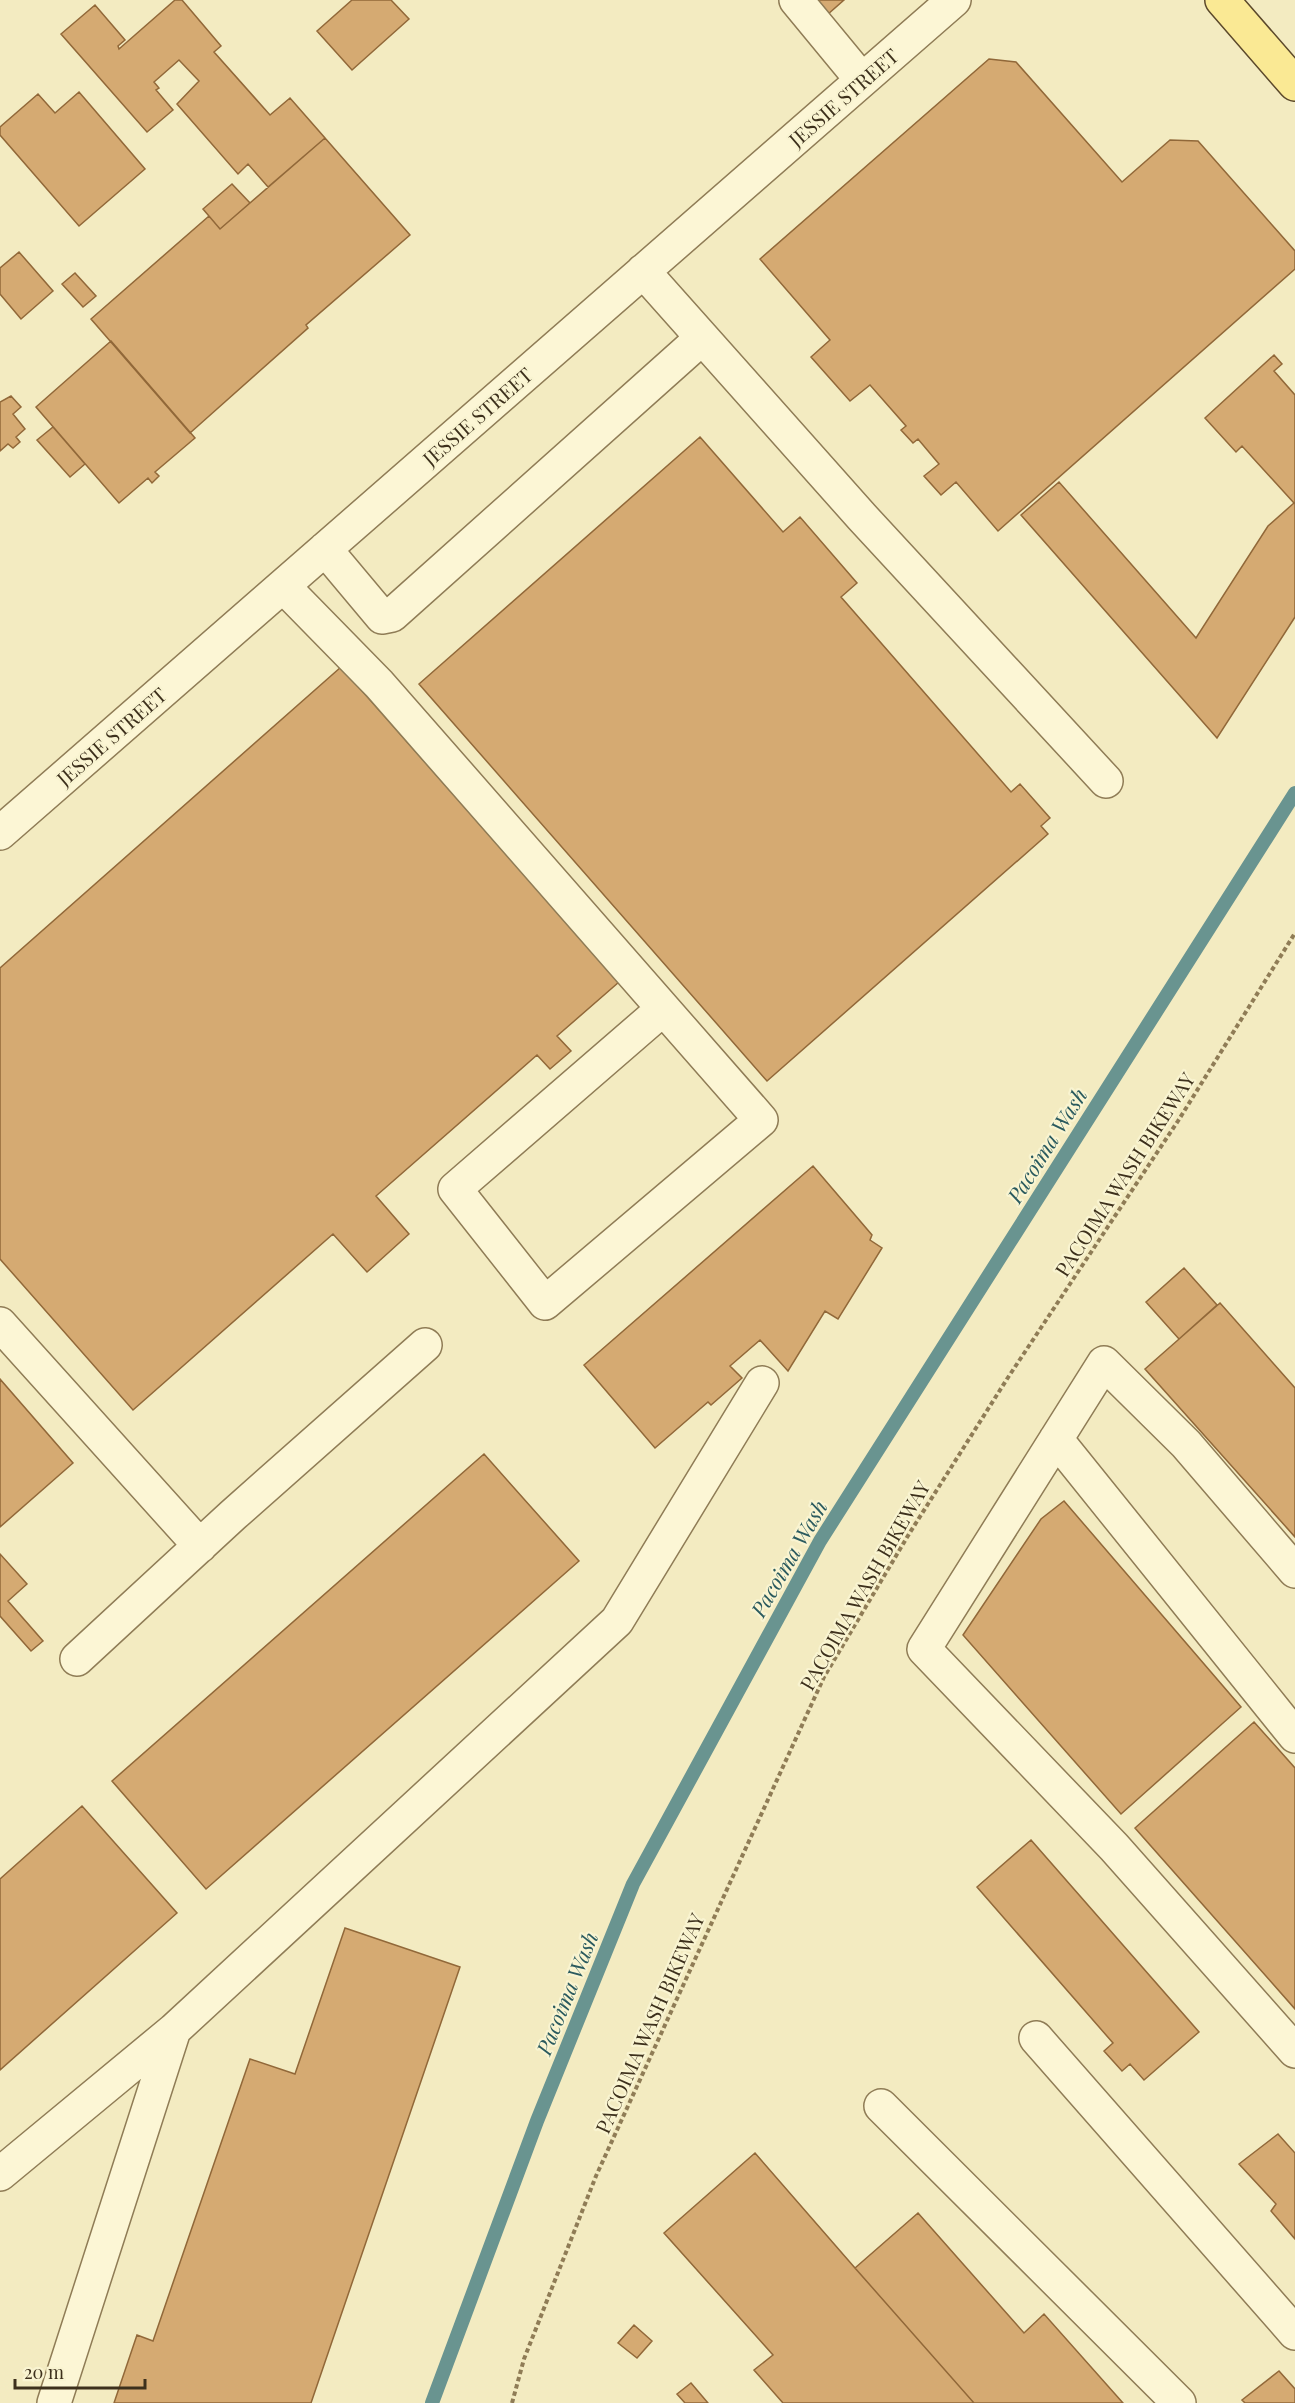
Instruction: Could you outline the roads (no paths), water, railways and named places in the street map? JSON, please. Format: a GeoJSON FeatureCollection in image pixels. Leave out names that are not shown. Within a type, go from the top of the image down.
{"type":"FeatureCollection","features":[{"type":"Feature","properties":{"kind":"main road"},"geometry":{"type":"LineString","coordinates":[[1222,0],[1295,84]]}},
{"type":"Feature","properties":{"kind":"street"},"geometry":{"type":"LineString","coordinates":[[796,0],[862,80]]}},
{"type":"Feature","properties":{"kind":"street","name":"JESSIE STREET"},"geometry":{"type":"LineString","coordinates":[[0,833],[954,0]]}},
{"type":"Feature","properties":{"kind":"street"},"geometry":{"type":"LineString","coordinates":[[643,271],[862,517],[1106,782]]}},
{"type":"Feature","properties":{"kind":"street"},"geometry":{"type":"LineString","coordinates":[[325,549],[382,617],[392,615],[702,338]]}},
{"type":"Feature","properties":{"kind":"street"},"geometry":{"type":"LineString","coordinates":[[283,586],[379,684],[761,1120],[545,1303],[455,1189],[663,1009]]}},
{"type":"Feature","properties":{"kind":"street"},"geometry":{"type":"LineString","coordinates":[[0,1324],[200,1546]]}},
{"type":"Feature","properties":{"kind":"street"},"geometry":{"type":"LineString","coordinates":[[77,1659],[425,1345]]}},
{"type":"Feature","properties":{"kind":"street"},"geometry":{"type":"LineString","coordinates":[[1295,1571],[1186,1443],[1104,1363],[924,1650],[1114,1847],[1295,2051]]}},
{"type":"Feature","properties":{"kind":"street"},"geometry":{"type":"LineString","coordinates":[[0,2174],[174,2030],[617,1621],[762,1383]]}},
{"type":"Feature","properties":{"kind":"street"},"geometry":{"type":"LineString","coordinates":[[1056,1439],[1295,1736]]}},
{"type":"Feature","properties":{"kind":"street"},"geometry":{"type":"LineString","coordinates":[[54,2403],[174,2030]]}},
{"type":"Feature","properties":{"kind":"street"},"geometry":{"type":"LineString","coordinates":[[1036,2038],[1295,2333]]}},
{"type":"Feature","properties":{"kind":"street"},"geometry":{"type":"LineString","coordinates":[[881,2106],[1179,2403]]}},
{"type":"Feature","properties":{"kind":"waterway","name":"Pacoima Wash"},"geometry":{"type":"LineString","coordinates":[[432,2403],[537,2121],[633,1884],[820,1541],[1295,793]]}}]}
